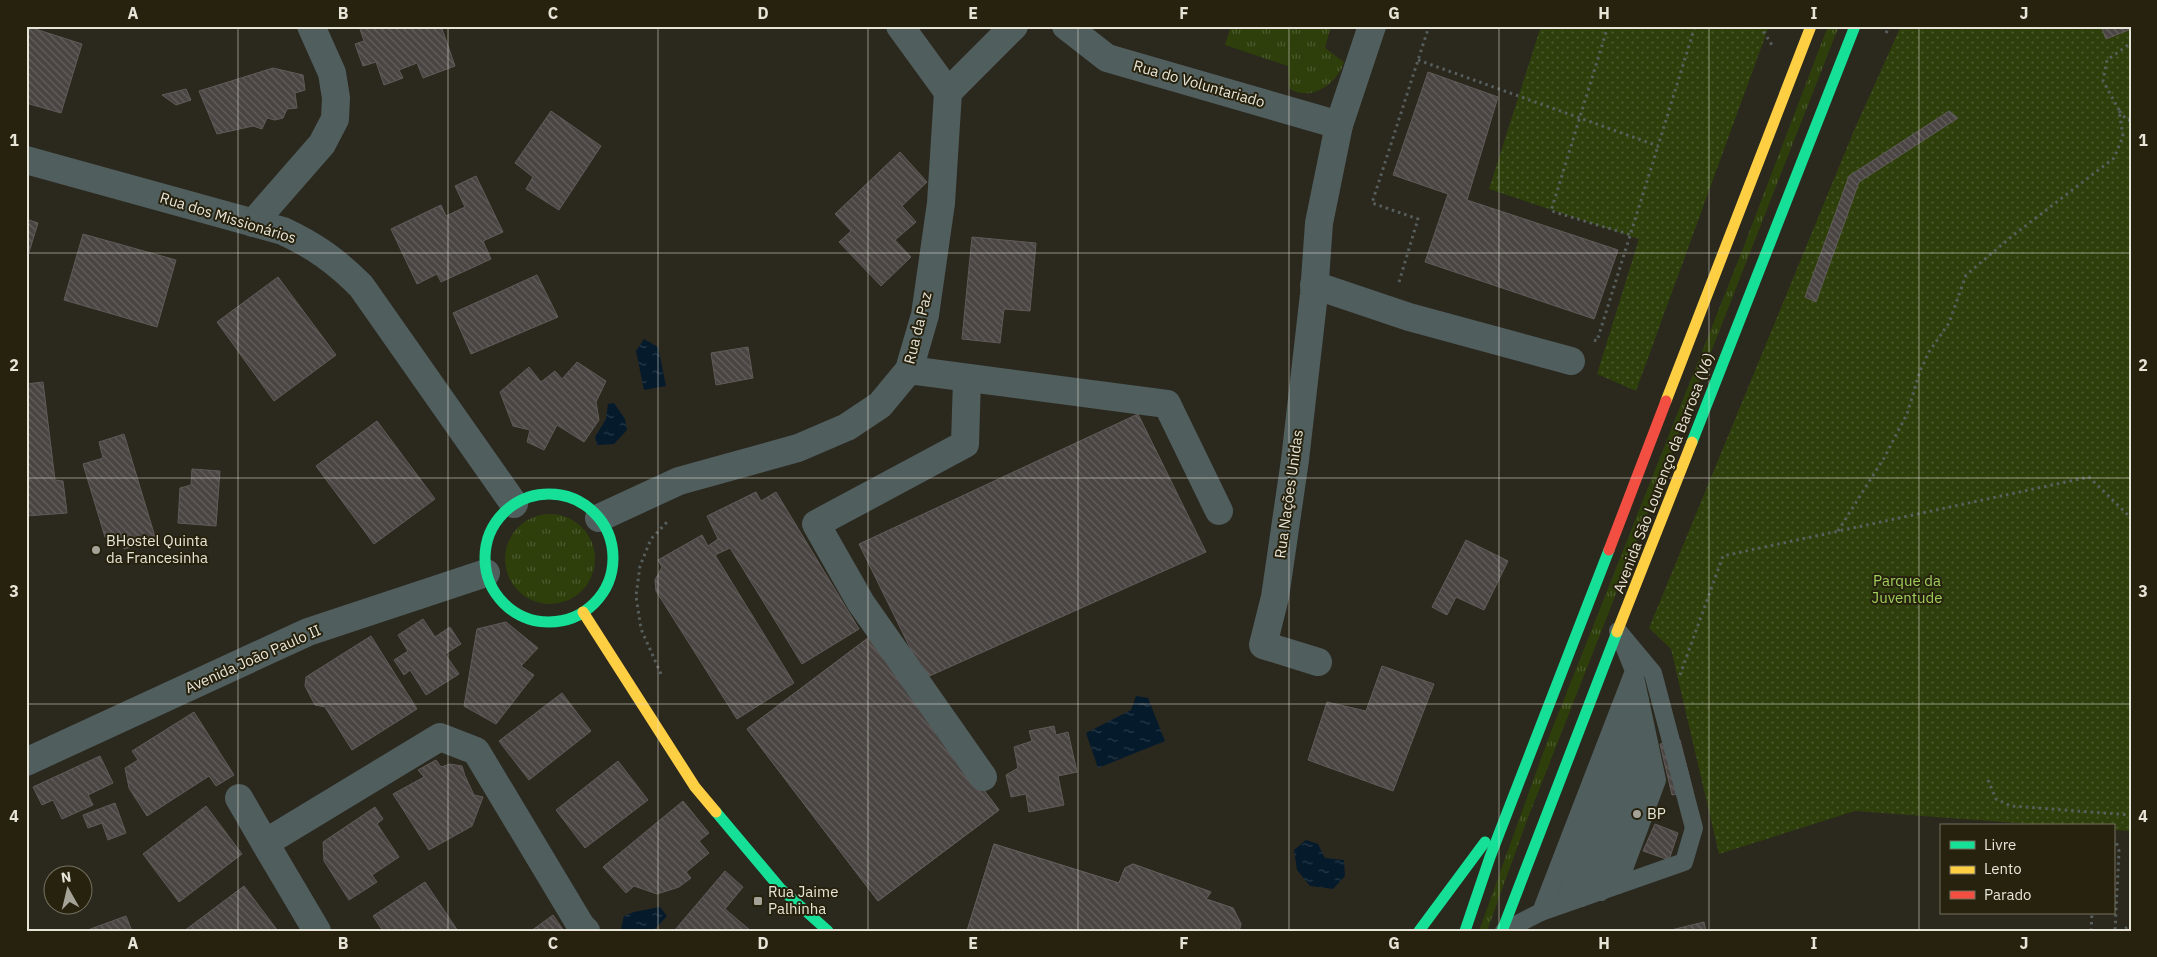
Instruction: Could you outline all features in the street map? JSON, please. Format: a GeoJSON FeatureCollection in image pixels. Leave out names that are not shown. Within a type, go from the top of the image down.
{"type":"FeatureCollection","features":[{"type":"Feature","properties":{"kind":"main road","name":"Avenida São Lourenço da Barrosa (V6)"},"geometry":{"type":"LineString","coordinates":[[1465,931],[1490,857],[1811,26]]}},
{"type":"Feature","properties":{"kind":"main road","name":"Avenida São Lourenço da Barrosa (V6)"},"geometry":{"type":"LineString","coordinates":[[1503,931],[1511,902],[1854,31]]}},
{"type":"Feature","properties":{"kind":"main road"},"geometry":{"type":"LineString","coordinates":[[540,494],[553,494],[579,501],[599,518],[611,542],[612,569],[602,594],[582,612],[571,618],[544,622],[518,614],[498,597],[486,574],[485,547],[489,534],[504,512],[514,504],[540,494]]}},
{"type":"Feature","properties":{"kind":"main road"},"geometry":{"type":"LineString","coordinates":[[582,612],[696,787],[780,888],[828,931]]}},
{"type":"Feature","properties":{"kind":"main road"},"geometry":{"type":"LineString","coordinates":[[1419,931],[1481,850],[1526,765]]}},
{"type":"Feature","properties":{"kind":"street"},"geometry":{"type":"LineString","coordinates":[[253,223],[322,144],[335,119],[336,98],[332,73],[311,26]]}},
{"type":"Feature","properties":{"kind":"street"},"geometry":{"type":"LineString","coordinates":[[900,26],[948,92],[1014,26]]}},
{"type":"Feature","properties":{"kind":"street","name":"Rua do Voluntariado"},"geometry":{"type":"LineString","coordinates":[[1066,26],[1107,58],[1339,126]]}},
{"type":"Feature","properties":{"kind":"street","name":"Rua Nações Unidas"},"geometry":{"type":"LineString","coordinates":[[1318,662],[1263,644],[1275,597],[1294,470],[1314,285],[1318,223],[1339,126],[1372,26]]}},
{"type":"Feature","properties":{"kind":"street","name":"Rua da Paz"},"geometry":{"type":"LineString","coordinates":[[599,518],[678,481],[798,448],[847,426],[880,404],[909,370],[925,315],[941,203],[948,92]]}},
{"type":"Feature","properties":{"kind":"street","name":"Rua dos Missionários"},"geometry":{"type":"LineString","coordinates":[[26,160],[283,231],[310,244],[338,263],[361,286],[514,504]]}},
{"type":"Feature","properties":{"kind":"street"},"geometry":{"type":"LineString","coordinates":[[1314,285],[1409,317],[1571,361]]}},
{"type":"Feature","properties":{"kind":"street"},"geometry":{"type":"LineString","coordinates":[[909,370],[1166,404],[1218,511]]}},
{"type":"Feature","properties":{"kind":"street"},"geometry":{"type":"LineString","coordinates":[[967,378],[965,444],[816,524],[861,603],[983,777]]}},
{"type":"Feature","properties":{"kind":"street","name":"Avenida João Paulo II"},"geometry":{"type":"LineString","coordinates":[[26,762],[308,632],[486,574]]}},
{"type":"Feature","properties":{"kind":"street"},"geometry":{"type":"LineString","coordinates":[[265,843],[440,737],[476,751],[581,926],[586,931]]}},
{"type":"Feature","properties":{"kind":"street"},"geometry":{"type":"LineString","coordinates":[[238,798],[317,931]]}},
{"type":"Feature","properties":{"kind":"lane"},"geometry":{"type":"LineString","coordinates":[[1618,631],[1634,671],[1656,780],[1618,885]]}},
{"type":"Feature","properties":{"kind":"lane"},"geometry":{"type":"LineString","coordinates":[[1503,931],[1541,912],[1684,862],[1694,828],[1653,673],[1618,631]]}},
{"type":"Feature","properties":{"kind":"lane"},"geometry":{"type":"LineString","coordinates":[[1541,912],[1634,671]]}},
{"type":"Feature","properties":{"kind":"lane"},"geometry":{"type":"LineString","coordinates":[[1563,904],[1640,700]]}},
{"type":"Feature","properties":{"kind":"lane"},"geometry":{"type":"LineString","coordinates":[[1581,898],[1645,724]]}},
{"type":"Feature","properties":{"kind":"lane"},"geometry":{"type":"LineString","coordinates":[[1601,892],[1651,754]]}},
{"type":"Feature","properties":{"kind":"path"},"geometry":{"type":"LineString","coordinates":[[1398,288],[1418,219],[1372,203],[1429,26]]}},
{"type":"Feature","properties":{"kind":"path"},"geometry":{"type":"LineString","coordinates":[[1608,26],[1551,211],[1631,235]]}},
{"type":"Feature","properties":{"kind":"path"},"geometry":{"type":"LineString","coordinates":[[1588,338],[1597,341],[1695,26]]}},
{"type":"Feature","properties":{"kind":"path"},"geometry":{"type":"LineString","coordinates":[[1760,26],[1777,50]]}},
{"type":"Feature","properties":{"kind":"path"},"geometry":{"type":"LineString","coordinates":[[2131,43],[2107,60],[2103,81],[2119,110],[2127,120],[2131,120]]}},
{"type":"Feature","properties":{"kind":"path"},"geometry":{"type":"LineString","coordinates":[[1418,60],[1658,146]]}},
{"type":"Feature","properties":{"kind":"path"},"geometry":{"type":"LineString","coordinates":[[1838,531],[1884,458],[1907,414],[1920,371],[1929,352],[1949,323],[1966,275],[2114,158],[2123,136],[2119,110]]}},
{"type":"Feature","properties":{"kind":"path"},"geometry":{"type":"LineString","coordinates":[[1678,681],[1723,556],[2089,477],[2131,518]]}},
{"type":"Feature","properties":{"kind":"path"},"geometry":{"type":"LineString","coordinates":[[664,681],[641,629],[636,596],[640,566],[651,539],[669,520]]}},
{"type":"Feature","properties":{"kind":"path"},"geometry":{"type":"LineString","coordinates":[[1988,780],[1996,798],[2011,806],[2131,815]]}},
{"type":"Feature","properties":{"kind":"path"},"geometry":{"type":"LineString","coordinates":[[2114,839],[2119,851],[2115,931]]}},
{"type":"Feature","properties":{"kind":"path"},"geometry":{"type":"LineString","coordinates":[[2091,931],[2092,914]]}},
{"type":"Feature","properties":{"kind":"path"},"geometry":{"type":"LineString","coordinates":[[2119,931],[2131,926]]}},
{"type":"Feature","properties":{"kind":"green space"},"geometry":{"type":"Polygon","coordinates":[[[1231,26],[1331,26],[1325,48],[1344,62],[1336,77],[1322,89],[1314,92],[1297,92],[1289,88],[1288,66],[1225,45],[1231,26]]]}},
{"type":"Feature","properties":{"kind":"green space"},"geometry":{"type":"Polygon","coordinates":[[[1541,26],[1769,26],[1636,391],[1597,374],[1639,239],[1489,189],[1541,26]]]}},
{"type":"Feature","properties":{"kind":"green space"},"geometry":{"type":"Polygon","coordinates":[[[1828,26],[1839,26],[1526,823],[1487,931],[1479,931],[1547,742],[1742,251],[1828,26]]]}},
{"type":"Feature","properties":{"kind":"green space","name":"Parque da Juventude"},"geometry":{"type":"Polygon","coordinates":[[[1901,26],[2131,26],[2131,831],[2114,830],[2114,824],[2031,824],[1855,811],[1719,854],[1671,649],[1649,628],[1855,128],[1901,26]]]}},
{"type":"Feature","properties":{"kind":"green space"},"geometry":{"type":"Polygon","coordinates":[[[550,514],[567,517],[582,527],[592,542],[595,559],[592,576],[582,591],[567,601],[550,604],[533,601],[518,591],[508,576],[505,559],[508,542],[518,527],[533,517],[550,514]]]}},
{"type":"Feature","properties":{"kind":"water"},"geometry":{"type":"Polygon","coordinates":[[[644,339],[658,347],[666,386],[644,390],[636,351],[644,339]]]}},
{"type":"Feature","properties":{"kind":"water"},"geometry":{"type":"Polygon","coordinates":[[[614,403],[625,419],[627,430],[614,444],[597,445],[595,437],[606,419],[608,404],[614,403]]]}},
{"type":"Feature","properties":{"kind":"water"},"geometry":{"type":"Polygon","coordinates":[[[1136,696],[1148,698],[1165,741],[1098,768],[1086,733],[1131,710],[1136,696]]]}},
{"type":"Feature","properties":{"kind":"water"},"geometry":{"type":"Polygon","coordinates":[[[1306,840],[1318,844],[1325,858],[1344,860],[1345,876],[1333,889],[1310,886],[1297,870],[1294,850],[1306,840]]]}},
{"type":"Feature","properties":{"kind":"water"},"geometry":{"type":"Polygon","coordinates":[[[660,907],[667,916],[653,931],[622,931],[624,916],[660,907]]]}},
{"type":"Feature","properties":{"kind":"building"},"geometry":{"type":"Polygon","coordinates":[[[26,26],[82,44],[61,113],[26,103],[26,26]]]}},
{"type":"Feature","properties":{"kind":"building"},"geometry":{"type":"Polygon","coordinates":[[[359,26],[441,26],[455,66],[423,78],[417,63],[399,70],[403,78],[384,85],[376,62],[363,66],[355,44],[364,41],[359,26]]]}},
{"type":"Feature","properties":{"kind":"building"},"geometry":{"type":"Polygon","coordinates":[[[2101,26],[2131,26],[2131,29],[2106,39],[2101,26]]]}},
{"type":"Feature","properties":{"kind":"building"},"geometry":{"type":"Polygon","coordinates":[[[273,68],[303,75],[305,90],[295,93],[297,108],[287,109],[283,118],[275,120],[267,118],[262,129],[253,126],[217,134],[199,91],[273,68]]]}},
{"type":"Feature","properties":{"kind":"building"},"geometry":{"type":"Polygon","coordinates":[[[1428,72],[1498,97],[1467,200],[1618,250],[1594,319],[1425,262],[1448,194],[1393,175],[1428,72]]]}},
{"type":"Feature","properties":{"kind":"building"},"geometry":{"type":"Polygon","coordinates":[[[186,89],[191,100],[176,105],[162,95],[186,89]]]}},
{"type":"Feature","properties":{"kind":"building"},"geometry":{"type":"Polygon","coordinates":[[[551,111],[601,146],[559,210],[526,189],[533,177],[515,163],[551,111]]]}},
{"type":"Feature","properties":{"kind":"building"},"geometry":{"type":"Polygon","coordinates":[[[1949,111],[1958,118],[1859,182],[1816,302],[1805,297],[1849,176],[1949,111]]]}},
{"type":"Feature","properties":{"kind":"building"},"geometry":{"type":"Polygon","coordinates":[[[900,152],[927,182],[902,206],[916,222],[895,240],[911,257],[881,286],[839,242],[851,231],[835,214],[900,152]]]}},
{"type":"Feature","properties":{"kind":"building"},"geometry":{"type":"Polygon","coordinates":[[[476,176],[503,232],[483,241],[491,259],[441,282],[437,274],[417,284],[391,229],[441,205],[446,216],[465,207],[455,186],[476,176]]]}},
{"type":"Feature","properties":{"kind":"building"},"geometry":{"type":"Polygon","coordinates":[[[26,219],[38,223],[26,262],[26,219]]]}},
{"type":"Feature","properties":{"kind":"building"},"geometry":{"type":"Polygon","coordinates":[[[83,234],[176,260],[157,327],[64,300],[83,234]]]}},
{"type":"Feature","properties":{"kind":"building"},"geometry":{"type":"Polygon","coordinates":[[[972,237],[1036,243],[1030,311],[1004,309],[1000,343],[962,339],[972,237]]]}},
{"type":"Feature","properties":{"kind":"building"},"geometry":{"type":"Polygon","coordinates":[[[537,275],[558,317],[471,354],[453,313],[537,275]]]}},
{"type":"Feature","properties":{"kind":"building"},"geometry":{"type":"Polygon","coordinates":[[[278,277],[336,355],[274,401],[217,322],[278,277]]]}},
{"type":"Feature","properties":{"kind":"building"},"geometry":{"type":"Polygon","coordinates":[[[748,347],[753,378],[716,385],[711,353],[748,347]]]}},
{"type":"Feature","properties":{"kind":"building"},"geometry":{"type":"Polygon","coordinates":[[[577,362],[606,381],[596,402],[599,420],[584,442],[557,425],[544,450],[527,442],[530,430],[513,426],[500,392],[529,367],[541,382],[555,371],[562,379],[577,362]]]}},
{"type":"Feature","properties":{"kind":"building"},"geometry":{"type":"Polygon","coordinates":[[[43,382],[55,480],[63,481],[67,513],[26,516],[26,384],[43,382]]]}},
{"type":"Feature","properties":{"kind":"building"},"geometry":{"type":"Polygon","coordinates":[[[1138,414],[1206,552],[925,678],[859,544],[1138,414]]]}},
{"type":"Feature","properties":{"kind":"building"},"geometry":{"type":"Polygon","coordinates":[[[377,421],[435,499],[374,544],[316,466],[377,421]]]}},
{"type":"Feature","properties":{"kind":"building"},"geometry":{"type":"Polygon","coordinates":[[[124,434],[156,540],[124,549],[120,533],[105,537],[83,464],[103,458],[99,442],[124,434]]]}},
{"type":"Feature","properties":{"kind":"building"},"geometry":{"type":"Polygon","coordinates":[[[192,469],[220,471],[216,526],[178,523],[180,488],[191,485],[192,469]]]}},
{"type":"Feature","properties":{"kind":"building"},"geometry":{"type":"Polygon","coordinates":[[[756,492],[761,501],[776,492],[859,629],[802,664],[730,548],[715,555],[794,683],[737,719],[656,591],[655,580],[662,567],[658,560],[702,535],[708,546],[718,539],[707,516],[756,492]]]}},
{"type":"Feature","properties":{"kind":"building"},"geometry":{"type":"Polygon","coordinates":[[[1466,540],[1508,561],[1484,610],[1456,597],[1447,615],[1432,607],[1466,540]]]}},
{"type":"Feature","properties":{"kind":"building"},"geometry":{"type":"Polygon","coordinates":[[[423,619],[435,637],[450,627],[461,644],[445,654],[459,674],[426,695],[410,670],[404,675],[394,660],[408,651],[398,635],[423,619]]]}},
{"type":"Feature","properties":{"kind":"building"},"geometry":{"type":"Polygon","coordinates":[[[506,622],[538,648],[521,666],[534,675],[496,724],[464,706],[477,629],[506,622]]]}},
{"type":"Feature","properties":{"kind":"building"},"geometry":{"type":"Polygon","coordinates":[[[371,636],[417,709],[352,750],[325,707],[315,705],[305,686],[306,677],[371,636]]]}},
{"type":"Feature","properties":{"kind":"building"},"geometry":{"type":"Polygon","coordinates":[[[868,638],[999,810],[878,901],[747,729],[868,638]],[[818,685],[807,693],[865,772],[876,764],[818,685]],[[886,774],[874,782],[925,847],[936,840],[886,774]]]}},
{"type":"Feature","properties":{"kind":"building"},"geometry":{"type":"Polygon","coordinates":[[[868,638],[999,810],[878,901],[747,729],[868,638]]]}},
{"type":"Feature","properties":{"kind":"building"},"geometry":{"type":"Polygon","coordinates":[[[1382,666],[1434,684],[1393,791],[1308,760],[1327,702],[1366,711],[1382,666]]]}},
{"type":"Feature","properties":{"kind":"building"},"geometry":{"type":"Polygon","coordinates":[[[562,693],[591,731],[529,780],[499,741],[562,693]]]}},
{"type":"Feature","properties":{"kind":"building"},"geometry":{"type":"Polygon","coordinates":[[[194,712],[234,775],[216,786],[209,776],[147,816],[129,788],[125,768],[138,760],[132,751],[194,712]]]}},
{"type":"Feature","properties":{"kind":"building"},"geometry":{"type":"Polygon","coordinates":[[[1054,726],[1056,735],[1068,732],[1077,772],[1058,776],[1064,805],[1029,812],[1026,794],[1011,797],[1006,775],[1018,768],[1014,747],[1032,741],[1029,731],[1054,726]]]}},
{"type":"Feature","properties":{"kind":"building"},"geometry":{"type":"Polygon","coordinates":[[[1680,740],[1693,791],[1672,795],[1660,744],[1680,740]]]}},
{"type":"Feature","properties":{"kind":"building"},"geometry":{"type":"Polygon","coordinates":[[[100,756],[113,783],[88,795],[93,805],[62,819],[53,800],[42,805],[33,787],[100,756]]]}},
{"type":"Feature","properties":{"kind":"building"},"geometry":{"type":"Polygon","coordinates":[[[436,760],[441,767],[450,764],[462,766],[474,795],[483,797],[472,826],[429,850],[393,794],[424,777],[418,770],[436,760]]]}},
{"type":"Feature","properties":{"kind":"building"},"geometry":{"type":"Polygon","coordinates":[[[618,761],[648,800],[585,848],[556,810],[618,761]]]}},
{"type":"Feature","properties":{"kind":"building"},"geometry":{"type":"Polygon","coordinates":[[[683,801],[709,833],[699,841],[709,853],[686,872],[691,878],[679,887],[657,894],[634,886],[626,893],[603,867],[683,801]]]}},
{"type":"Feature","properties":{"kind":"building"},"geometry":{"type":"Polygon","coordinates":[[[115,803],[126,833],[108,840],[102,823],[88,828],[83,815],[115,803]]]}},
{"type":"Feature","properties":{"kind":"building"},"geometry":{"type":"Polygon","coordinates":[[[206,806],[242,854],[179,902],[143,854],[206,806]]]}},
{"type":"Feature","properties":{"kind":"building"},"geometry":{"type":"Polygon","coordinates":[[[375,807],[383,819],[377,824],[399,857],[372,875],[377,882],[349,900],[324,861],[323,842],[375,807]]]}},
{"type":"Feature","properties":{"kind":"building"},"geometry":{"type":"Polygon","coordinates":[[[1655,824],[1678,833],[1669,860],[1643,851],[1655,824]]]}},
{"type":"Feature","properties":{"kind":"building"},"geometry":{"type":"Polygon","coordinates":[[[994,844],[1119,883],[1125,868],[1133,864],[1211,892],[1206,899],[1233,908],[1241,924],[1239,931],[1167,931],[1168,928],[1133,919],[1130,931],[1100,931],[1100,928],[1021,903],[1016,919],[1055,931],[967,931],[994,844]]]}},
{"type":"Feature","properties":{"kind":"building"},"geometry":{"type":"Polygon","coordinates":[[[994,844],[1119,883],[1125,868],[1133,864],[1211,892],[1206,899],[1233,908],[1241,924],[1239,931],[967,931],[994,844]]]}},
{"type":"Feature","properties":{"kind":"building"},"geometry":{"type":"Polygon","coordinates":[[[725,871],[743,887],[725,909],[751,931],[674,931],[725,871]]]}},
{"type":"Feature","properties":{"kind":"building"},"geometry":{"type":"Polygon","coordinates":[[[425,882],[458,931],[383,931],[373,916],[425,882]]]}},
{"type":"Feature","properties":{"kind":"building"},"geometry":{"type":"Polygon","coordinates":[[[244,886],[278,931],[184,931],[244,886]]]}},
{"type":"Feature","properties":{"kind":"building"},"geometry":{"type":"Polygon","coordinates":[[[553,915],[564,931],[531,931],[553,915]]]}},
{"type":"Feature","properties":{"kind":"building"},"geometry":{"type":"Polygon","coordinates":[[[126,916],[132,931],[85,931],[126,916]]]}},
{"type":"Feature","properties":{"kind":"building"},"geometry":{"type":"Polygon","coordinates":[[[1704,922],[1706,931],[1667,931],[1704,922]]]}},
{"type":"Feature","properties":{"kind":"traffic: fast"},"geometry":{"type":"LineString","coordinates":[[1692,442],[1855,26]]}},
{"type":"Feature","properties":{"kind":"traffic: fast"},"geometry":{"type":"LineString","coordinates":[[549,494],[573,499],[585,505],[594,513],[602,522],[608,534],[613,558],[608,582],[602,594],[594,603],[585,611],[573,617],[549,622],[525,617],[513,611],[504,603],[496,594],[490,582],[485,558],[490,534],[496,522],[504,513],[513,505],[525,499],[549,494]]}},
{"type":"Feature","properties":{"kind":"traffic: fast"},"geometry":{"type":"LineString","coordinates":[[1465,931],[1490,857],[1609,550]]}},
{"type":"Feature","properties":{"kind":"traffic: fast"},"geometry":{"type":"LineString","coordinates":[[1502,931],[1617,632]]}},
{"type":"Feature","properties":{"kind":"traffic: fast"},"geometry":{"type":"LineString","coordinates":[[716,812],[780,888],[828,931]]}},
{"type":"Feature","properties":{"kind":"traffic: fast"},"geometry":{"type":"LineString","coordinates":[[1419,931],[1485,842]]}},
{"type":"Feature","properties":{"kind":"traffic: slow"},"geometry":{"type":"LineString","coordinates":[[1666,401],[1811,26]]}},
{"type":"Feature","properties":{"kind":"traffic: slow"},"geometry":{"type":"LineString","coordinates":[[1617,632],[1692,442]]}},
{"type":"Feature","properties":{"kind":"traffic: slow"},"geometry":{"type":"LineString","coordinates":[[583,612],[695,787],[716,812]]}},
{"type":"Feature","properties":{"kind":"traffic: jam"},"geometry":{"type":"LineString","coordinates":[[1609,550],[1666,401]]}},
{"type":"Feature","properties":{"kind":"place","name":"BHostel Quinta da Francesinha"},"geometry":{"type":"Point","coordinates":[96,550]}},
{"type":"Feature","properties":{"kind":"place","name":"BP"},"geometry":{"type":"Point","coordinates":[1637,814]}},
{"type":"Feature","properties":{"kind":"place","name":"Rua Jaime Palhinha"},"geometry":{"type":"Point","coordinates":[758,901]}}]}
